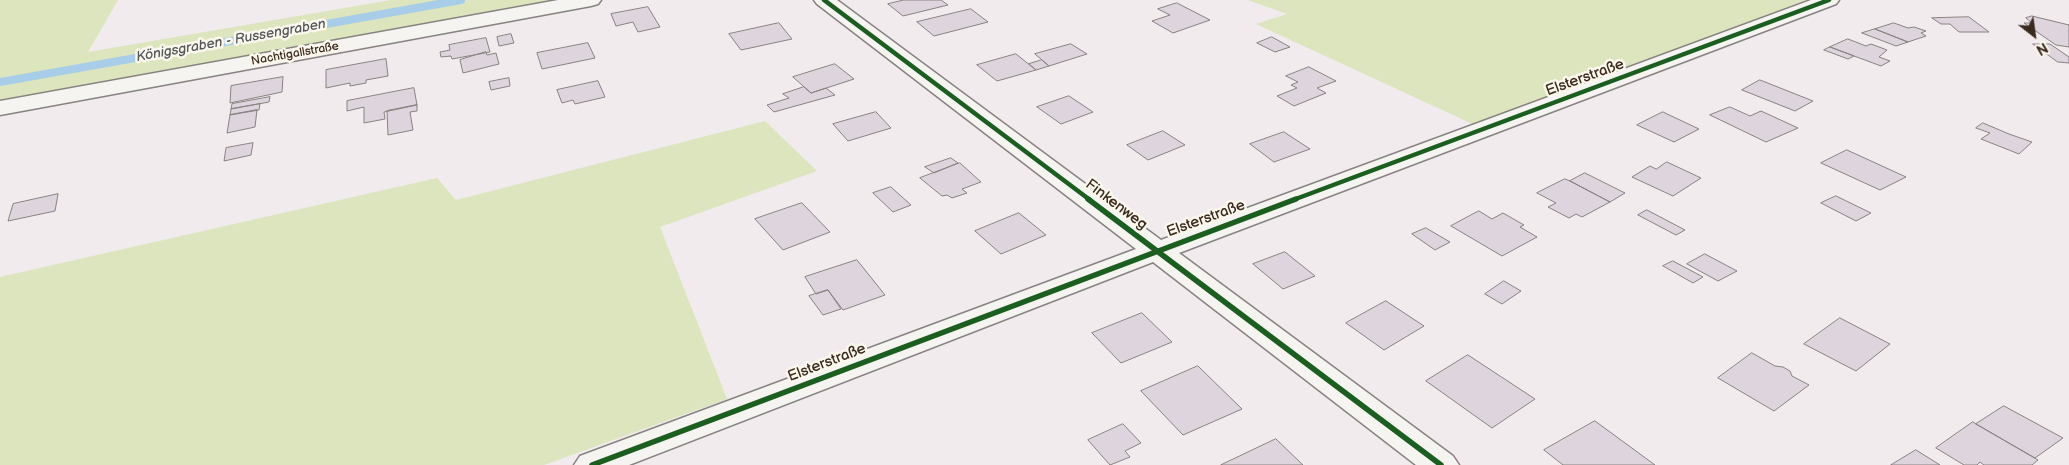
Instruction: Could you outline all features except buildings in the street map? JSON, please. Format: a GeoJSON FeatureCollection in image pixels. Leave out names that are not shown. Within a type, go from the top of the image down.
{"type":"FeatureCollection","features":[{"type":"Feature","properties":{"kind":"street","name":"Nachtigallstraße"},"geometry":{"type":"LineString","coordinates":[[0,108],[591,0]]}},
{"type":"Feature","properties":{"kind":"street","name":"Finkenweg"},"geometry":{"type":"LineString","coordinates":[[824,0],[1441,465]]}},
{"type":"Feature","properties":{"kind":"street","name":"Elsterstraße"},"geometry":{"type":"LineString","coordinates":[[592,465],[1156,251],[1829,0]]}},
{"type":"Feature","properties":{"kind":"green space"},"geometry":{"type":"Polygon","coordinates":[[[0,0],[118,0],[88,52],[391,0],[570,0],[0,105],[0,0]]]}},
{"type":"Feature","properties":{"kind":"green space"},"geometry":{"type":"Polygon","coordinates":[[[1248,0],[1806,0],[1479,127],[1256,24],[1287,14],[1248,0]]]}},
{"type":"Feature","properties":{"kind":"green space"},"geometry":{"type":"Polygon","coordinates":[[[765,121],[817,171],[660,227],[727,399],[544,465],[0,465],[0,277],[437,178],[456,200],[765,121]]]}},
{"type":"Feature","properties":{"kind":"waterway","name":"Königsgraben - Russengraben"},"geometry":{"type":"LineString","coordinates":[[0,82],[461,0]]}},
{"type":"Feature","properties":{"kind":"cycle path"},"geometry":{"type":"LineString","coordinates":[[824,0],[1441,465]]}},
{"type":"Feature","properties":{"kind":"cycle path"},"geometry":{"type":"LineString","coordinates":[[592,465],[1157,251],[1829,0]]}}]}
